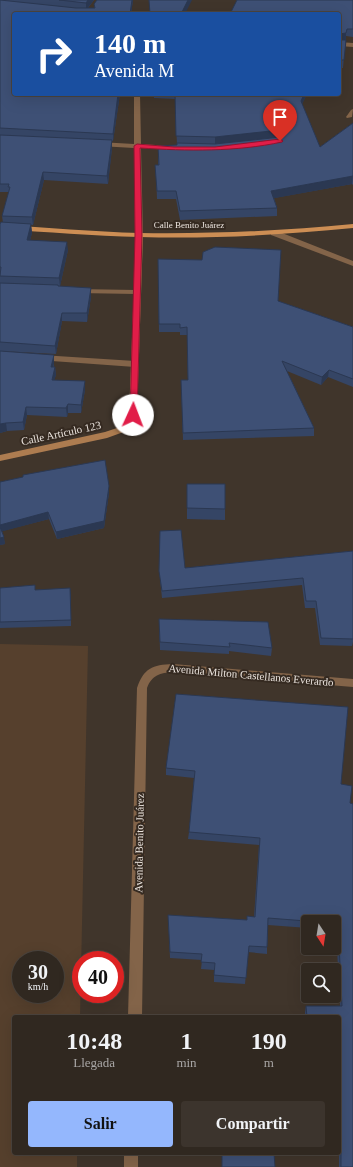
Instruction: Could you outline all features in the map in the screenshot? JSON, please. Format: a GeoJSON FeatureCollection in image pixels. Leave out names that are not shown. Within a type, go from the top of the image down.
{"type":"FeatureCollection","features":[{"type":"Feature","properties":{"kind":"main road","name":"Calle Benito Juárez"},"geometry":{"type":"LineString","coordinates":[[0,226],[139,235],[274,233],[353,226]]}},
{"type":"Feature","properties":{"kind":"street"},"geometry":{"type":"LineString","coordinates":[[341,44],[353,46]]}},
{"type":"Feature","properties":{"kind":"street"},"geometry":{"type":"LineString","coordinates":[[32,357],[135,364],[136,292],[139,235],[137,96]]}},
{"type":"Feature","properties":{"kind":"street"},"geometry":{"type":"LineString","coordinates":[[94,144],[180,148]]}},
{"type":"Feature","properties":{"kind":"street"},"geometry":{"type":"LineString","coordinates":[[274,233],[353,264]]}},
{"type":"Feature","properties":{"kind":"street"},"geometry":{"type":"LineString","coordinates":[[72,291],[136,292]]}},
{"type":"Feature","properties":{"kind":"street","name":"Calle Artículo 123"},"geometry":{"type":"LineString","coordinates":[[0,458],[107,435],[126,428],[133,415],[135,364]]}},
{"type":"Feature","properties":{"kind":"street","name":"Avenida Milton Castellanos Everardo"},"geometry":{"type":"LineString","coordinates":[[150,672],[161,668],[173,668],[353,683]]}},
{"type":"Feature","properties":{"kind":"street","name":"Avenida Benito Juárez"},"geometry":{"type":"LineString","coordinates":[[135,1015],[142,688],[145,678],[150,672]]}},
{"type":"Feature","properties":{"kind":"street"},"geometry":{"type":"LineString","coordinates":[[131,1155],[131,1167]]}},
{"type":"Feature","properties":{"kind":"shaded area"},"geometry":{"type":"Polygon","coordinates":[[[0,644],[88,646],[81,951],[72,951],[72,1003],[80,1003],[80,1015],[12,1015],[12,1155],[77,1155],[77,1167],[0,1167],[0,644]]]}},
{"type":"Feature","properties":{"kind":"building"},"geometry":{"type":"Polygon","coordinates":[[[0,0],[76,8],[95,8],[94,4],[97,0],[132,0],[130,12],[12,12],[12,96],[118,96],[113,134],[0,128],[0,0]]]}},
{"type":"Feature","properties":{"kind":"building"},"geometry":{"type":"Polygon","coordinates":[[[59,0],[88,0],[86,3],[59,0]]]}},
{"type":"Feature","properties":{"kind":"building"},"geometry":{"type":"Polygon","coordinates":[[[149,0],[188,0],[182,12],[150,12],[149,0]]]}},
{"type":"Feature","properties":{"kind":"building"},"geometry":{"type":"Polygon","coordinates":[[[237,0],[353,0],[353,29],[347,29],[346,33],[341,34],[341,12],[231,12],[237,0]]]}},
{"type":"Feature","properties":{"kind":"building"},"geometry":{"type":"Polygon","coordinates":[[[341,40],[346,40],[344,60],[341,60],[341,40]]]}},
{"type":"Feature","properties":{"kind":"building"},"geometry":{"type":"Polygon","coordinates":[[[175,96],[303,96],[301,101],[320,147],[353,123],[353,176],[271,191],[277,208],[180,211],[176,191],[157,191],[155,165],[159,165],[158,146],[177,145],[177,143],[215,144],[281,137],[285,133],[280,130],[215,137],[176,136],[175,96]]]}},
{"type":"Feature","properties":{"kind":"building"},"geometry":{"type":"Polygon","coordinates":[[[0,135],[112,140],[107,176],[43,172],[32,217],[2,216],[10,187],[8,187],[9,184],[0,184],[0,135]]]}},
{"type":"Feature","properties":{"kind":"building"},"geometry":{"type":"Polygon","coordinates":[[[1,222],[31,224],[27,240],[67,242],[59,278],[0,276],[1,222]]]}},
{"type":"Feature","properties":{"kind":"building"},"geometry":{"type":"Polygon","coordinates":[[[215,247],[281,250],[278,301],[353,327],[353,379],[329,370],[322,377],[282,361],[314,428],[183,433],[181,380],[188,380],[187,327],[180,328],[180,324],[159,324],[158,259],[202,260],[203,252],[215,247]]]}},
{"type":"Feature","properties":{"kind":"building"},"geometry":{"type":"Polygon","coordinates":[[[0,283],[91,288],[87,313],[62,313],[55,346],[0,342],[0,283]]]}},
{"type":"Feature","properties":{"kind":"building"},"geometry":{"type":"Polygon","coordinates":[[[0,351],[54,355],[51,367],[55,367],[52,380],[85,381],[81,405],[68,404],[66,408],[26,407],[23,422],[0,424],[0,351]]]}},
{"type":"Feature","properties":{"kind":"building"},"geometry":{"type":"Polygon","coordinates":[[[105,460],[109,486],[104,521],[56,532],[48,512],[0,525],[0,482],[23,477],[23,475],[105,460]]]}},
{"type":"Feature","properties":{"kind":"building"},"geometry":{"type":"Polygon","coordinates":[[[187,484],[225,484],[225,509],[187,508],[187,484]]]}},
{"type":"Feature","properties":{"kind":"building"},"geometry":{"type":"Polygon","coordinates":[[[0,527],[4,537],[0,538],[0,527]]]}},
{"type":"Feature","properties":{"kind":"building"},"geometry":{"type":"Polygon","coordinates":[[[181,530],[185,568],[353,551],[353,639],[321,638],[316,601],[306,601],[303,578],[162,591],[159,571],[160,531],[181,530]]]}},
{"type":"Feature","properties":{"kind":"building"},"geometry":{"type":"Polygon","coordinates":[[[35,585],[35,590],[70,588],[71,620],[0,622],[0,588],[35,585]]]}},
{"type":"Feature","properties":{"kind":"building"},"geometry":{"type":"Polygon","coordinates":[[[159,619],[268,622],[272,648],[229,643],[230,647],[160,642],[159,619]]]}},
{"type":"Feature","properties":{"kind":"building"},"geometry":{"type":"Polygon","coordinates":[[[176,694],[348,707],[341,784],[352,786],[350,803],[353,804],[353,1167],[341,1167],[341,1015],[307,1015],[306,1006],[342,1006],[340,955],[341,955],[341,915],[301,915],[301,921],[268,918],[267,947],[249,946],[246,978],[214,975],[215,963],[201,962],[202,954],[170,952],[168,915],[247,920],[247,916],[255,917],[260,838],[189,832],[195,771],[166,768],[176,694]]]}},
{"type":"Feature","properties":{"kind":"building"},"geometry":{"type":"Polygon","coordinates":[[[222,1155],[274,1155],[275,1167],[222,1167],[222,1155]]]}},
{"type":"Feature","properties":{"kind":"route"},"geometry":{"type":"LineString","coordinates":[[133,415],[139,235],[137,146],[215,148],[247,146],[280,141]]}}]}
